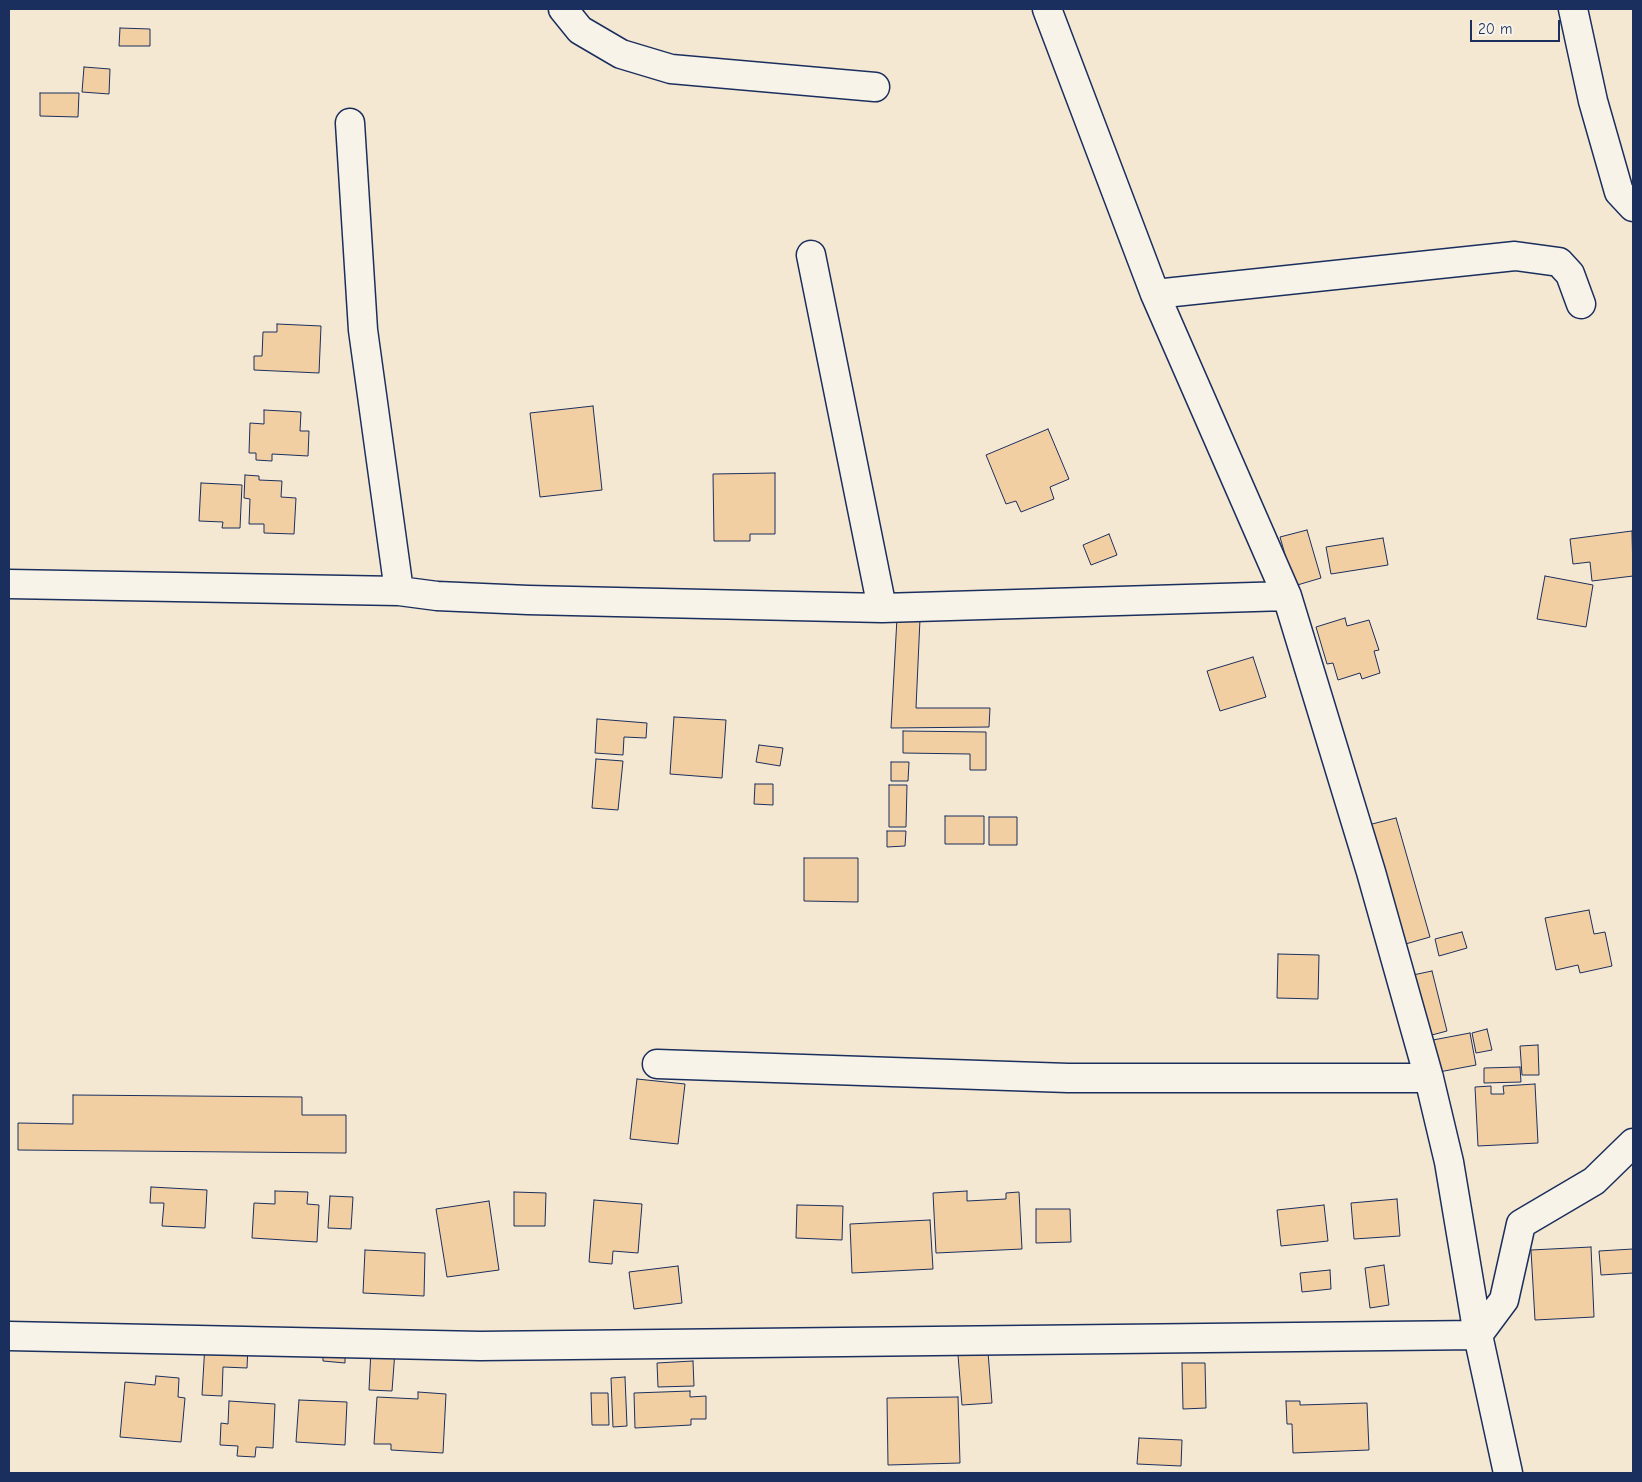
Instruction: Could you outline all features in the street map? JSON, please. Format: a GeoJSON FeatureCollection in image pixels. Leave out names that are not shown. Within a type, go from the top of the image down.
{"type":"FeatureCollection","features":[{"type":"Feature","properties":{"kind":"street"},"geometry":{"type":"LineString","coordinates":[[563,9],[580,30],[621,54],[671,69],[874,87]]}},
{"type":"Feature","properties":{"kind":"street"},"geometry":{"type":"LineString","coordinates":[[1047,9],[1155,294],[1287,596],[1370,872],[1428,1078],[1449,1162],[1478,1335],[1508,1473]]}},
{"type":"Feature","properties":{"kind":"street"},"geometry":{"type":"LineString","coordinates":[[1573,9],[1593,101],[1619,192],[1633,207]]}},
{"type":"Feature","properties":{"kind":"street"},"geometry":{"type":"LineString","coordinates":[[350,122],[363,330],[399,591]]}},
{"type":"Feature","properties":{"kind":"street"},"geometry":{"type":"LineString","coordinates":[[811,255],[882,608]]}},
{"type":"Feature","properties":{"kind":"street"},"geometry":{"type":"LineString","coordinates":[[1155,294],[1515,256],[1559,262],[1570,274],[1581,304]]}},
{"type":"Feature","properties":{"kind":"street"},"geometry":{"type":"LineString","coordinates":[[9,584],[399,591],[437,596],[528,600],[882,608],[1287,596]]}},
{"type":"Feature","properties":{"kind":"street"},"geometry":{"type":"LineString","coordinates":[[657,1064],[1068,1078],[1428,1078]]}},
{"type":"Feature","properties":{"kind":"street"},"geometry":{"type":"LineString","coordinates":[[1478,1335],[1504,1300],[1521,1224],[1594,1181],[1633,1143]]}},
{"type":"Feature","properties":{"kind":"street"},"geometry":{"type":"LineString","coordinates":[[9,1336],[480,1346],[1478,1335]]}},
{"type":"Feature","properties":{"kind":"building"},"geometry":{"type":"Polygon","coordinates":[[[120,28],[150,29],[150,46],[119,46],[120,28]]]}},
{"type":"Feature","properties":{"kind":"building"},"geometry":{"type":"Polygon","coordinates":[[[84,67],[110,69],[109,94],[82,92],[84,67]]]}},
{"type":"Feature","properties":{"kind":"building"},"geometry":{"type":"Polygon","coordinates":[[[40,93],[79,93],[78,117],[40,116],[40,93]]]}},
{"type":"Feature","properties":{"kind":"building"},"geometry":{"type":"Polygon","coordinates":[[[277,324],[321,326],[319,373],[254,370],[254,356],[262,356],[263,332],[277,332],[277,324]]]}},
{"type":"Feature","properties":{"kind":"building"},"geometry":{"type":"Polygon","coordinates":[[[593,406],[602,490],[540,497],[530,413],[593,406]]]}},
{"type":"Feature","properties":{"kind":"building"},"geometry":{"type":"Polygon","coordinates":[[[264,410],[301,412],[300,431],[309,431],[308,456],[272,454],[272,461],[256,460],[256,453],[249,453],[250,423],[264,424],[264,410]]]}},
{"type":"Feature","properties":{"kind":"building"},"geometry":{"type":"Polygon","coordinates":[[[1048,429],[1069,479],[1050,487],[1054,499],[1021,512],[1016,501],[1006,504],[986,455],[1048,429]]]}},
{"type":"Feature","properties":{"kind":"building"},"geometry":{"type":"Polygon","coordinates":[[[775,473],[775,534],[750,534],[750,541],[714,541],[713,474],[775,473]]]}},
{"type":"Feature","properties":{"kind":"building"},"geometry":{"type":"Polygon","coordinates":[[[245,475],[259,476],[259,480],[282,481],[281,497],[296,498],[294,534],[264,533],[264,524],[249,524],[250,499],[244,498],[245,475]]]}},
{"type":"Feature","properties":{"kind":"building"},"geometry":{"type":"Polygon","coordinates":[[[201,483],[242,485],[240,528],[222,528],[223,522],[199,521],[201,483]]]}},
{"type":"Feature","properties":{"kind":"building"},"geometry":{"type":"Polygon","coordinates":[[[1307,530],[1321,578],[1294,586],[1280,537],[1307,530]]]}},
{"type":"Feature","properties":{"kind":"building"},"geometry":{"type":"Polygon","coordinates":[[[1632,531],[1633,576],[1592,581],[1590,562],[1573,564],[1570,539],[1632,531]]]}},
{"type":"Feature","properties":{"kind":"building"},"geometry":{"type":"Polygon","coordinates":[[[1109,534],[1117,555],[1091,565],[1083,545],[1109,534]]]}},
{"type":"Feature","properties":{"kind":"building"},"geometry":{"type":"Polygon","coordinates":[[[1383,538],[1388,565],[1331,574],[1326,547],[1383,538]]]}},
{"type":"Feature","properties":{"kind":"building"},"geometry":{"type":"Polygon","coordinates":[[[1545,576],[1593,585],[1586,627],[1537,619],[1545,576]]]}},
{"type":"Feature","properties":{"kind":"building"},"geometry":{"type":"Polygon","coordinates":[[[897,618],[920,619],[916,708],[990,708],[989,727],[891,728],[897,618]]]}},
{"type":"Feature","properties":{"kind":"building"},"geometry":{"type":"Polygon","coordinates":[[[1345,618],[1347,626],[1369,620],[1379,650],[1374,651],[1380,673],[1362,679],[1360,673],[1338,680],[1333,663],[1327,664],[1316,627],[1345,618]]]}},
{"type":"Feature","properties":{"kind":"building"},"geometry":{"type":"Polygon","coordinates":[[[1253,657],[1266,697],[1220,711],[1207,671],[1253,657]]]}},
{"type":"Feature","properties":{"kind":"building"},"geometry":{"type":"Polygon","coordinates":[[[674,717],[726,720],[722,778],[670,774],[674,717]]]}},
{"type":"Feature","properties":{"kind":"building"},"geometry":{"type":"Polygon","coordinates":[[[597,719],[647,723],[646,738],[624,737],[623,755],[595,753],[597,719]]]}},
{"type":"Feature","properties":{"kind":"building"},"geometry":{"type":"Polygon","coordinates":[[[903,731],[986,732],[986,770],[970,770],[970,754],[903,753],[903,731]]]}},
{"type":"Feature","properties":{"kind":"building"},"geometry":{"type":"Polygon","coordinates":[[[759,745],[783,748],[780,766],[756,762],[759,745]]]}},
{"type":"Feature","properties":{"kind":"building"},"geometry":{"type":"Polygon","coordinates":[[[596,759],[623,761],[618,810],[592,808],[596,759]]]}},
{"type":"Feature","properties":{"kind":"building"},"geometry":{"type":"Polygon","coordinates":[[[891,762],[909,762],[908,781],[891,781],[891,762]]]}},
{"type":"Feature","properties":{"kind":"building"},"geometry":{"type":"Polygon","coordinates":[[[755,784],[773,784],[773,805],[754,804],[755,784]]]}},
{"type":"Feature","properties":{"kind":"building"},"geometry":{"type":"Polygon","coordinates":[[[889,785],[907,785],[906,827],[889,827],[889,785]]]}},
{"type":"Feature","properties":{"kind":"building"},"geometry":{"type":"Polygon","coordinates":[[[945,816],[984,816],[984,844],[945,844],[945,816]]]}},
{"type":"Feature","properties":{"kind":"building"},"geometry":{"type":"Polygon","coordinates":[[[989,817],[1017,817],[1017,845],[989,845],[989,817]]]}},
{"type":"Feature","properties":{"kind":"building"},"geometry":{"type":"Polygon","coordinates":[[[1396,818],[1430,937],[1402,945],[1368,825],[1396,818]]]}},
{"type":"Feature","properties":{"kind":"building"},"geometry":{"type":"Polygon","coordinates":[[[887,831],[906,831],[905,846],[887,847],[887,831]]]}},
{"type":"Feature","properties":{"kind":"building"},"geometry":{"type":"Polygon","coordinates":[[[804,858],[858,858],[858,902],[804,901],[804,858]]]}},
{"type":"Feature","properties":{"kind":"building"},"geometry":{"type":"Polygon","coordinates":[[[1589,910],[1594,934],[1605,932],[1612,966],[1580,973],[1578,965],[1556,970],[1545,918],[1589,910]]]}},
{"type":"Feature","properties":{"kind":"building"},"geometry":{"type":"Polygon","coordinates":[[[1462,932],[1467,948],[1439,956],[1435,939],[1462,932]]]}},
{"type":"Feature","properties":{"kind":"building"},"geometry":{"type":"Polygon","coordinates":[[[1278,954],[1319,955],[1318,999],[1277,998],[1278,954]]]}},
{"type":"Feature","properties":{"kind":"building"},"geometry":{"type":"Polygon","coordinates":[[[1432,971],[1447,1031],[1428,1036],[1413,975],[1432,971]]]}},
{"type":"Feature","properties":{"kind":"building"},"geometry":{"type":"Polygon","coordinates":[[[1487,1029],[1492,1050],[1476,1053],[1472,1033],[1487,1029]]]}},
{"type":"Feature","properties":{"kind":"building"},"geometry":{"type":"Polygon","coordinates":[[[1470,1033],[1476,1065],[1439,1072],[1433,1040],[1470,1033]]]}},
{"type":"Feature","properties":{"kind":"building"},"geometry":{"type":"Polygon","coordinates":[[[1538,1045],[1539,1075],[1522,1075],[1520,1046],[1538,1045]]]}},
{"type":"Feature","properties":{"kind":"building"},"geometry":{"type":"Polygon","coordinates":[[[1520,1067],[1521,1082],[1484,1083],[1484,1068],[1520,1067]]]}},
{"type":"Feature","properties":{"kind":"building"},"geometry":{"type":"Polygon","coordinates":[[[637,1079],[685,1084],[678,1144],[630,1139],[637,1079]]]}},
{"type":"Feature","properties":{"kind":"building"},"geometry":{"type":"Polygon","coordinates":[[[1535,1084],[1538,1143],[1478,1146],[1475,1087],[1491,1086],[1491,1094],[1504,1094],[1503,1086],[1535,1084]]]}},
{"type":"Feature","properties":{"kind":"building"},"geometry":{"type":"Polygon","coordinates":[[[73,1095],[302,1097],[302,1115],[346,1115],[346,1153],[18,1150],[18,1123],[73,1124],[73,1095]]]}},
{"type":"Feature","properties":{"kind":"building"},"geometry":{"type":"Polygon","coordinates":[[[151,1187],[207,1190],[205,1228],[162,1226],[164,1203],[150,1203],[151,1187]]]}},
{"type":"Feature","properties":{"kind":"building"},"geometry":{"type":"Polygon","coordinates":[[[275,1191],[308,1192],[307,1204],[319,1205],[317,1242],[252,1238],[254,1203],[275,1204],[275,1191]]]}},
{"type":"Feature","properties":{"kind":"building"},"geometry":{"type":"Polygon","coordinates":[[[967,1191],[967,1201],[1006,1199],[1006,1193],[1019,1192],[1022,1249],[936,1253],[933,1193],[967,1191]]]}},
{"type":"Feature","properties":{"kind":"building"},"geometry":{"type":"Polygon","coordinates":[[[514,1192],[546,1193],[545,1226],[514,1226],[514,1192]]]}},
{"type":"Feature","properties":{"kind":"building"},"geometry":{"type":"Polygon","coordinates":[[[330,1196],[353,1197],[351,1229],[328,1228],[330,1196]]]}},
{"type":"Feature","properties":{"kind":"building"},"geometry":{"type":"Polygon","coordinates":[[[1397,1199],[1400,1236],[1354,1239],[1351,1203],[1397,1199]]]}},
{"type":"Feature","properties":{"kind":"building"},"geometry":{"type":"Polygon","coordinates":[[[594,1200],[642,1204],[638,1253],[613,1251],[612,1264],[589,1262],[594,1200]]]}},
{"type":"Feature","properties":{"kind":"building"},"geometry":{"type":"Polygon","coordinates":[[[489,1201],[499,1270],[447,1277],[436,1209],[489,1201]]]}},
{"type":"Feature","properties":{"kind":"building"},"geometry":{"type":"Polygon","coordinates":[[[797,1205],[843,1206],[842,1240],[796,1238],[797,1205]]]}},
{"type":"Feature","properties":{"kind":"building"},"geometry":{"type":"Polygon","coordinates":[[[1324,1205],[1328,1241],[1281,1246],[1277,1210],[1324,1205]]]}},
{"type":"Feature","properties":{"kind":"building"},"geometry":{"type":"Polygon","coordinates":[[[1036,1209],[1070,1209],[1071,1242],[1036,1243],[1036,1209]]]}},
{"type":"Feature","properties":{"kind":"building"},"geometry":{"type":"Polygon","coordinates":[[[930,1220],[933,1269],[852,1273],[850,1224],[930,1220]]]}},
{"type":"Feature","properties":{"kind":"building"},"geometry":{"type":"Polygon","coordinates":[[[1591,1247],[1594,1317],[1535,1320],[1531,1250],[1591,1247]]]}},
{"type":"Feature","properties":{"kind":"building"},"geometry":{"type":"Polygon","coordinates":[[[1633,1249],[1633,1273],[1601,1275],[1599,1251],[1633,1249]]]}},
{"type":"Feature","properties":{"kind":"building"},"geometry":{"type":"Polygon","coordinates":[[[365,1250],[425,1253],[424,1296],[363,1293],[365,1250]]]}},
{"type":"Feature","properties":{"kind":"building"},"geometry":{"type":"Polygon","coordinates":[[[1384,1265],[1389,1305],[1370,1308],[1365,1268],[1384,1265]]]}},
{"type":"Feature","properties":{"kind":"building"},"geometry":{"type":"Polygon","coordinates":[[[678,1266],[682,1303],[634,1309],[629,1272],[678,1266]]]}},
{"type":"Feature","properties":{"kind":"building"},"geometry":{"type":"Polygon","coordinates":[[[1330,1270],[1331,1289],[1302,1292],[1300,1273],[1330,1270]]]}},
{"type":"Feature","properties":{"kind":"building"},"geometry":{"type":"Polygon","coordinates":[[[205,1344],[248,1346],[247,1368],[223,1367],[222,1396],[202,1395],[205,1344]]]}},
{"type":"Feature","properties":{"kind":"building"},"geometry":{"type":"Polygon","coordinates":[[[323,1348],[345,1349],[345,1363],[323,1361],[323,1348]]]}},
{"type":"Feature","properties":{"kind":"building"},"geometry":{"type":"Polygon","coordinates":[[[371,1350],[395,1351],[392,1391],[369,1390],[371,1350]]]}},
{"type":"Feature","properties":{"kind":"building"},"geometry":{"type":"Polygon","coordinates":[[[988,1352],[992,1403],[962,1405],[958,1355],[988,1352]]]}},
{"type":"Feature","properties":{"kind":"building"},"geometry":{"type":"Polygon","coordinates":[[[693,1361],[694,1386],[658,1387],[657,1363],[693,1361]]]}},
{"type":"Feature","properties":{"kind":"building"},"geometry":{"type":"Polygon","coordinates":[[[1182,1363],[1205,1363],[1206,1408],[1183,1409],[1182,1363]]]}},
{"type":"Feature","properties":{"kind":"building"},"geometry":{"type":"Polygon","coordinates":[[[156,1376],[179,1378],[178,1397],[185,1398],[181,1442],[120,1437],[125,1382],[155,1385],[156,1376]]]}},
{"type":"Feature","properties":{"kind":"building"},"geometry":{"type":"Polygon","coordinates":[[[625,1377],[627,1426],[613,1427],[611,1378],[625,1377]]]}},
{"type":"Feature","properties":{"kind":"building"},"geometry":{"type":"Polygon","coordinates":[[[690,1391],[690,1397],[706,1396],[706,1419],[691,1419],[691,1425],[635,1428],[634,1393],[690,1391]]]}},
{"type":"Feature","properties":{"kind":"building"},"geometry":{"type":"Polygon","coordinates":[[[418,1392],[446,1394],[443,1453],[391,1450],[391,1444],[374,1444],[377,1397],[418,1399],[418,1392]]]}},
{"type":"Feature","properties":{"kind":"building"},"geometry":{"type":"Polygon","coordinates":[[[591,1393],[608,1393],[609,1425],[592,1425],[591,1393]]]}},
{"type":"Feature","properties":{"kind":"building"},"geometry":{"type":"Polygon","coordinates":[[[958,1397],[960,1463],[888,1465],[887,1398],[958,1397]]]}},
{"type":"Feature","properties":{"kind":"building"},"geometry":{"type":"Polygon","coordinates":[[[299,1400],[347,1402],[345,1445],[296,1442],[299,1400]]]}},
{"type":"Feature","properties":{"kind":"building"},"geometry":{"type":"Polygon","coordinates":[[[229,1401],[275,1404],[273,1448],[256,1447],[255,1457],[237,1456],[238,1446],[220,1445],[221,1423],[228,1424],[229,1401]]]}},
{"type":"Feature","properties":{"kind":"building"},"geometry":{"type":"Polygon","coordinates":[[[1286,1401],[1300,1401],[1300,1405],[1367,1403],[1369,1450],[1293,1453],[1292,1424],[1287,1424],[1286,1401]]]}},
{"type":"Feature","properties":{"kind":"building"},"geometry":{"type":"Polygon","coordinates":[[[1139,1438],[1182,1440],[1181,1466],[1137,1464],[1139,1438]]]}}]}
